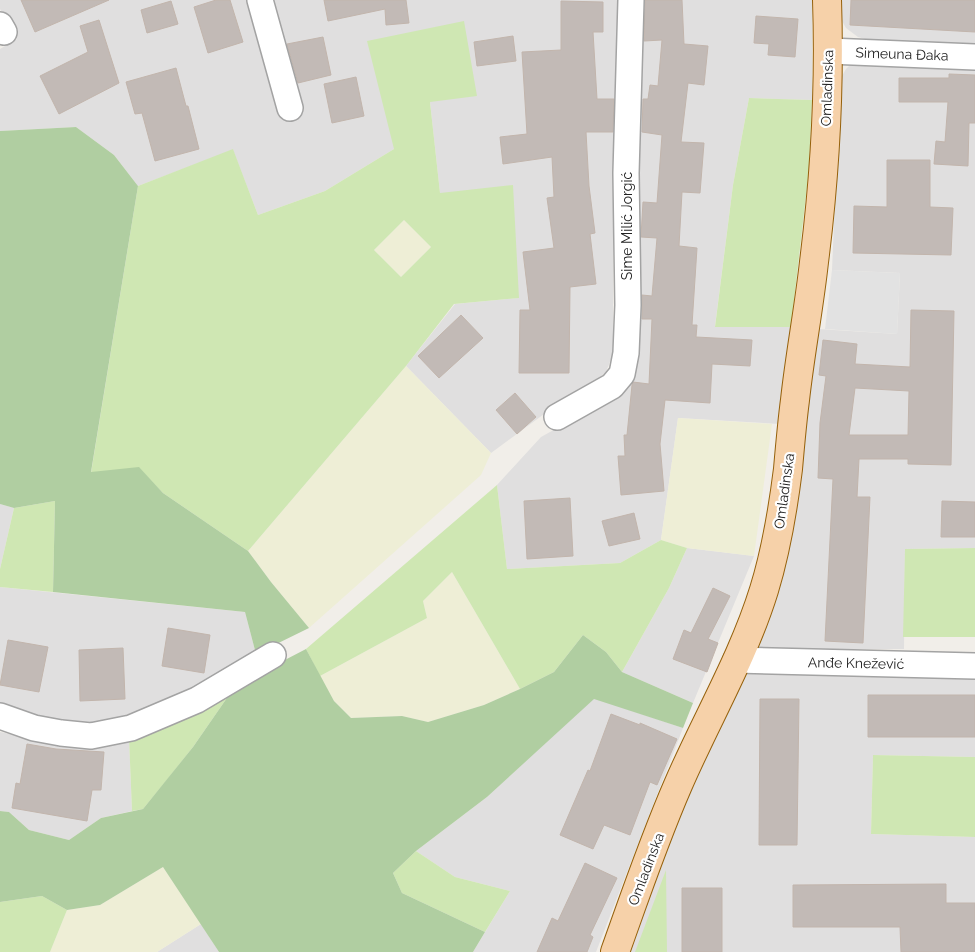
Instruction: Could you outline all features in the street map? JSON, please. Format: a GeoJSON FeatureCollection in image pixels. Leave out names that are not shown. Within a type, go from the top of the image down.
{"type":"FeatureCollection","features":[{"type":"Feature","properties":{"kind":"main road","name":"Omladinska"},"geometry":{"type":"LineString","coordinates":[[615,952],[678,785],[752,622],[764,590],[778,531],[815,252],[825,144],[828,50],[827,0]]}},
{"type":"Feature","properties":{"kind":"street"},"geometry":{"type":"LineString","coordinates":[[260,0],[290,108]]}},
{"type":"Feature","properties":{"kind":"street","name":"Sime Milić Jorgić"},"geometry":{"type":"LineString","coordinates":[[557,417],[612,386],[622,374],[626,353],[628,305],[626,173],[631,0]]}},
{"type":"Feature","properties":{"kind":"street","name":"Simeuna Đaka"},"geometry":{"type":"LineString","coordinates":[[828,50],[975,57]]}},
{"type":"Feature","properties":{"kind":"street"},"geometry":{"type":"LineString","coordinates":[[0,716],[34,728],[91,736],[131,728],[197,700],[273,655]]}},
{"type":"Feature","properties":{"kind":"street","name":"Anđe Knežević"},"geometry":{"type":"LineString","coordinates":[[736,660],[975,666]]}},
{"type":"Feature","properties":{"kind":"shaded area"},"geometry":{"type":"Polygon","coordinates":[[[0,0],[620,0],[613,245],[613,354],[606,372],[585,390],[555,406],[491,453],[406,366],[455,304],[518,298],[440,193],[430,102],[464,21],[394,149],[325,191],[258,215],[233,150],[138,186],[114,155],[76,127],[0,131],[0,49],[17,39],[0,9],[0,0]]]}},
{"type":"Feature","properties":{"kind":"shaded area"},"geometry":{"type":"Polygon","coordinates":[[[639,0],[812,0],[812,100],[749,98],[733,185],[715,326],[791,327],[780,424],[678,418],[661,540],[620,563],[507,569],[497,485],[541,437],[613,397],[639,0]]]}},
{"type":"Feature","properties":{"kind":"shaded area"},"geometry":{"type":"Polygon","coordinates":[[[841,0],[975,0],[975,49],[869,40],[858,37],[846,28],[842,21],[841,0]]]}},
{"type":"Feature","properties":{"kind":"shaded area"},"geometry":{"type":"Polygon","coordinates":[[[975,61],[975,548],[905,549],[904,649],[757,649],[782,581],[800,481],[818,329],[897,334],[900,273],[832,270],[840,83],[842,76],[852,63],[975,61]]]}},
{"type":"Feature","properties":{"kind":"shaded area"},"geometry":{"type":"Polygon","coordinates":[[[832,270],[900,273],[897,334],[825,329],[832,270]]]}},
{"type":"Feature","properties":{"kind":"shaded area"},"geometry":{"type":"Polygon","coordinates":[[[0,504],[14,508],[0,569],[0,504]]]}},
{"type":"Feature","properties":{"kind":"shaded area"},"geometry":{"type":"Polygon","coordinates":[[[687,548],[754,556],[693,703],[622,672],[669,588],[687,548]]]}},
{"type":"Feature","properties":{"kind":"shaded area"},"geometry":{"type":"Polygon","coordinates":[[[0,587],[245,612],[256,654],[186,693],[142,710],[99,723],[74,723],[35,717],[0,704],[0,587]]]}},
{"type":"Feature","properties":{"kind":"shaded area"},"geometry":{"type":"Polygon","coordinates":[[[743,670],[975,675],[975,757],[873,755],[871,834],[975,837],[975,952],[627,952],[651,880],[743,670]]]}},
{"type":"Feature","properties":{"kind":"shaded area"},"geometry":{"type":"Polygon","coordinates":[[[594,698],[683,728],[596,952],[473,952],[510,891],[455,877],[416,851],[487,797],[594,698]]]}},
{"type":"Feature","properties":{"kind":"shaded area"},"geometry":{"type":"Polygon","coordinates":[[[0,732],[36,739],[129,738],[132,811],[101,818],[69,840],[29,830],[9,812],[0,811],[0,732]]]}},
{"type":"Feature","properties":{"kind":"shaded area"},"geometry":{"type":"Polygon","coordinates":[[[201,924],[219,952],[157,952],[201,924]]]}},
{"type":"Feature","properties":{"kind":"green space"},"geometry":{"type":"Polygon","coordinates":[[[464,21],[477,96],[430,102],[440,193],[513,185],[519,298],[454,304],[406,366],[248,551],[163,493],[139,468],[91,473],[138,186],[233,149],[258,215],[325,191],[394,149],[367,41],[464,21]],[[404,220],[374,250],[401,277],[431,247],[404,220]]]}},
{"type":"Feature","properties":{"kind":"green space"},"geometry":{"type":"Polygon","coordinates":[[[749,98],[812,100],[809,169],[791,327],[715,327],[733,185],[749,98]]]}},
{"type":"Feature","properties":{"kind":"green space"},"geometry":{"type":"Polygon","coordinates":[[[76,127],[114,155],[138,186],[91,472],[139,467],[163,493],[248,551],[309,628],[256,654],[245,612],[53,592],[55,501],[14,508],[0,504],[0,131],[76,127]]]}},
{"type":"Feature","properties":{"kind":"green space"},"geometry":{"type":"Polygon","coordinates":[[[404,220],[431,247],[401,277],[374,250],[404,220]]]}},
{"type":"Feature","properties":{"kind":"green space"},"geometry":{"type":"Polygon","coordinates":[[[406,366],[491,453],[481,475],[309,628],[248,551],[406,366]]]}},
{"type":"Feature","properties":{"kind":"green space"},"geometry":{"type":"Polygon","coordinates":[[[678,418],[772,424],[754,556],[687,548],[661,540],[678,418]]]}},
{"type":"Feature","properties":{"kind":"green space"},"geometry":{"type":"Polygon","coordinates":[[[497,485],[507,569],[620,563],[661,540],[687,548],[669,588],[622,672],[606,652],[583,635],[554,672],[520,689],[452,572],[423,601],[427,618],[320,676],[306,649],[497,485]]]}},
{"type":"Feature","properties":{"kind":"green space"},"geometry":{"type":"Polygon","coordinates":[[[55,501],[53,592],[0,587],[0,569],[14,508],[55,501]]]}},
{"type":"Feature","properties":{"kind":"green space"},"geometry":{"type":"Polygon","coordinates":[[[975,548],[975,637],[903,637],[905,549],[975,548]]]}},
{"type":"Feature","properties":{"kind":"green space"},"geometry":{"type":"Polygon","coordinates":[[[452,572],[520,689],[484,705],[428,722],[402,716],[351,718],[334,701],[320,676],[427,618],[423,601],[452,572]]]}},
{"type":"Feature","properties":{"kind":"green space"},"geometry":{"type":"Polygon","coordinates":[[[583,635],[606,652],[622,672],[693,703],[683,728],[594,699],[487,797],[416,851],[393,873],[402,893],[485,932],[473,952],[219,952],[163,867],[100,905],[67,910],[42,896],[0,902],[0,811],[9,812],[29,830],[69,840],[101,818],[143,809],[193,747],[229,695],[256,675],[306,649],[334,701],[351,718],[402,716],[428,722],[484,705],[554,672],[583,635]]]}},
{"type":"Feature","properties":{"kind":"green space"},"geometry":{"type":"Polygon","coordinates":[[[229,695],[193,747],[143,809],[132,811],[129,738],[229,695]]]}},
{"type":"Feature","properties":{"kind":"green space"},"geometry":{"type":"Polygon","coordinates":[[[873,755],[975,757],[975,837],[871,834],[873,755]]]}},
{"type":"Feature","properties":{"kind":"green space"},"geometry":{"type":"Polygon","coordinates":[[[416,851],[455,877],[510,891],[485,932],[402,893],[393,873],[416,851]]]}},
{"type":"Feature","properties":{"kind":"green space"},"geometry":{"type":"Polygon","coordinates":[[[163,867],[201,924],[157,952],[50,952],[67,910],[100,905],[163,867]]]}},
{"type":"Feature","properties":{"kind":"green space"},"geometry":{"type":"Polygon","coordinates":[[[666,870],[667,952],[635,952],[666,870]]]}},
{"type":"Feature","properties":{"kind":"green space"},"geometry":{"type":"Polygon","coordinates":[[[42,896],[67,910],[50,952],[0,952],[0,902],[42,896]]]}},
{"type":"Feature","properties":{"kind":"building"},"geometry":{"type":"Polygon","coordinates":[[[21,0],[109,0],[35,32],[21,0]]]}},
{"type":"Feature","properties":{"kind":"building"},"geometry":{"type":"Polygon","coordinates":[[[216,0],[230,0],[243,42],[208,53],[194,7],[216,0]]]}},
{"type":"Feature","properties":{"kind":"building"},"geometry":{"type":"Polygon","coordinates":[[[324,0],[406,0],[409,23],[386,25],[385,9],[328,21],[324,0]]]}},
{"type":"Feature","properties":{"kind":"building"},"geometry":{"type":"Polygon","coordinates":[[[645,0],[682,0],[684,44],[708,46],[704,85],[688,83],[681,142],[704,143],[700,193],[682,192],[679,246],[697,248],[692,325],[697,325],[696,337],[752,340],[750,366],[712,364],[710,403],[665,400],[660,444],[664,491],[621,495],[618,456],[625,456],[624,435],[627,435],[632,385],[633,382],[649,384],[652,319],[642,319],[642,295],[652,296],[657,238],[641,236],[643,202],[657,203],[662,135],[642,132],[643,99],[648,99],[650,85],[658,86],[662,40],[644,41],[645,0]]]}},
{"type":"Feature","properties":{"kind":"building"},"geometry":{"type":"Polygon","coordinates":[[[851,0],[975,0],[975,32],[850,25],[851,0]]]}},
{"type":"Feature","properties":{"kind":"building"},"geometry":{"type":"Polygon","coordinates":[[[171,1],[178,24],[147,33],[141,10],[171,1]]]}},
{"type":"Feature","properties":{"kind":"building"},"geometry":{"type":"Polygon","coordinates":[[[561,1],[603,2],[603,32],[593,32],[597,99],[614,99],[613,132],[586,132],[589,186],[595,233],[590,234],[596,284],[570,287],[569,373],[519,373],[520,310],[530,310],[523,252],[554,248],[547,198],[554,197],[552,157],[503,164],[500,137],[527,134],[522,52],[561,50],[561,1]]]}},
{"type":"Feature","properties":{"kind":"building"},"geometry":{"type":"Polygon","coordinates":[[[756,16],[798,19],[795,57],[768,55],[769,44],[754,43],[756,16]]]}},
{"type":"Feature","properties":{"kind":"building"},"geometry":{"type":"Polygon","coordinates":[[[99,20],[119,83],[59,114],[40,76],[88,52],[80,26],[99,20]]]}},
{"type":"Feature","properties":{"kind":"building"},"geometry":{"type":"Polygon","coordinates":[[[513,36],[516,61],[477,66],[474,42],[513,36]]]}},
{"type":"Feature","properties":{"kind":"building"},"geometry":{"type":"Polygon","coordinates":[[[323,37],[331,75],[298,83],[287,44],[323,37]]]}},
{"type":"Feature","properties":{"kind":"building"},"geometry":{"type":"Polygon","coordinates":[[[176,68],[199,149],[155,161],[142,113],[135,114],[126,82],[176,68]]]}},
{"type":"Feature","properties":{"kind":"building"},"geometry":{"type":"Polygon","coordinates":[[[949,74],[975,75],[975,123],[969,123],[968,166],[934,164],[936,141],[945,142],[948,102],[899,102],[899,78],[949,78],[949,74]]]}},
{"type":"Feature","properties":{"kind":"building"},"geometry":{"type":"Polygon","coordinates":[[[356,77],[364,116],[332,123],[324,84],[356,77]]]}},
{"type":"Feature","properties":{"kind":"building"},"geometry":{"type":"Polygon","coordinates":[[[887,160],[930,160],[930,207],[953,208],[951,255],[853,253],[854,206],[887,207],[887,160]]]}},
{"type":"Feature","properties":{"kind":"building"},"geometry":{"type":"Polygon","coordinates":[[[911,310],[954,311],[951,465],[908,464],[908,459],[859,459],[857,497],[870,497],[863,643],[825,641],[833,479],[818,478],[820,423],[826,376],[819,375],[823,340],[857,344],[855,364],[910,367],[911,310]],[[855,388],[849,435],[908,435],[909,391],[855,388]]]}},
{"type":"Feature","properties":{"kind":"building"},"geometry":{"type":"Polygon","coordinates":[[[461,315],[483,338],[439,378],[418,356],[461,315]]]}},
{"type":"Feature","properties":{"kind":"building"},"geometry":{"type":"Polygon","coordinates":[[[515,393],[536,417],[517,434],[496,410],[515,393]]]}},
{"type":"Feature","properties":{"kind":"building"},"geometry":{"type":"Polygon","coordinates":[[[570,498],[573,556],[527,559],[524,501],[570,498]]]}},
{"type":"Feature","properties":{"kind":"building"},"geometry":{"type":"Polygon","coordinates":[[[942,501],[975,502],[975,537],[941,537],[942,501]]]}},
{"type":"Feature","properties":{"kind":"building"},"geometry":{"type":"Polygon","coordinates":[[[634,513],[640,539],[609,546],[602,521],[634,513]]]}},
{"type":"Feature","properties":{"kind":"building"},"geometry":{"type":"Polygon","coordinates":[[[713,588],[730,596],[708,639],[718,643],[707,672],[673,659],[684,630],[691,633],[713,588]]]}},
{"type":"Feature","properties":{"kind":"building"},"geometry":{"type":"Polygon","coordinates":[[[168,628],[210,635],[204,673],[162,666],[168,628]]]}},
{"type":"Feature","properties":{"kind":"building"},"geometry":{"type":"Polygon","coordinates":[[[8,640],[48,647],[39,692],[0,685],[8,640]]]}},
{"type":"Feature","properties":{"kind":"building"},"geometry":{"type":"Polygon","coordinates":[[[123,648],[125,699],[80,701],[79,650],[123,648]]]}},
{"type":"Feature","properties":{"kind":"building"},"geometry":{"type":"Polygon","coordinates":[[[868,695],[975,695],[975,737],[868,737],[868,695]]]}},
{"type":"Feature","properties":{"kind":"building"},"geometry":{"type":"Polygon","coordinates":[[[760,699],[799,699],[797,845],[759,845],[760,699]]]}},
{"type":"Feature","properties":{"kind":"building"},"geometry":{"type":"Polygon","coordinates":[[[611,714],[640,725],[640,723],[677,739],[657,785],[650,782],[630,835],[604,825],[593,849],[560,835],[588,770],[590,771],[611,714]]]}},
{"type":"Feature","properties":{"kind":"building"},"geometry":{"type":"Polygon","coordinates":[[[27,744],[56,749],[104,752],[101,790],[92,790],[87,821],[12,808],[16,783],[20,784],[27,744]]]}},
{"type":"Feature","properties":{"kind":"building"},"geometry":{"type":"Polygon","coordinates":[[[585,863],[617,878],[590,935],[593,937],[587,952],[537,952],[552,918],[558,921],[585,863]]]}},
{"type":"Feature","properties":{"kind":"building"},"geometry":{"type":"Polygon","coordinates":[[[946,884],[946,903],[975,903],[975,952],[901,952],[900,927],[793,927],[793,885],[946,884]]]}},
{"type":"Feature","properties":{"kind":"building"},"geometry":{"type":"Polygon","coordinates":[[[682,888],[722,888],[722,952],[682,952],[682,888]]]}}]}
